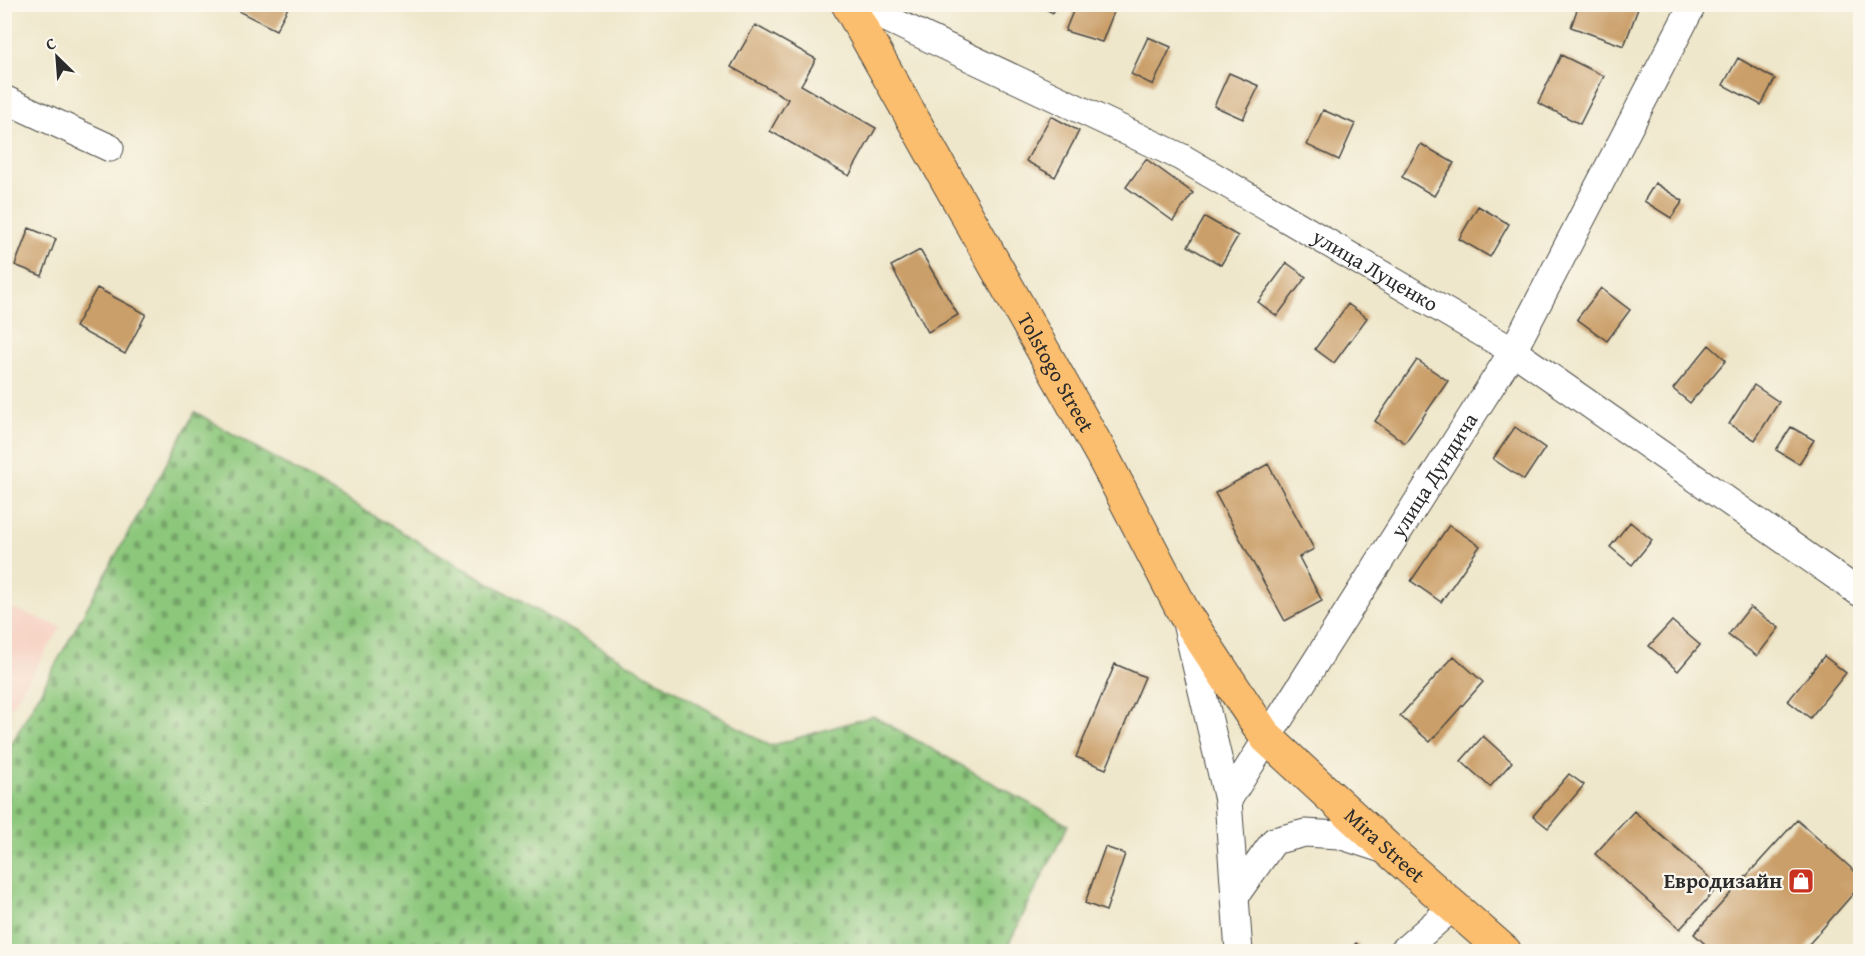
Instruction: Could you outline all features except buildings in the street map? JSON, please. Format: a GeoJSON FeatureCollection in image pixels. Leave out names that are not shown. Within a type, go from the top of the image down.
{"type":"FeatureCollection","features":[{"type":"Feature","properties":{"kind":"main road","name":"Tolstogo Street"},"geometry":{"type":"LineString","coordinates":[[848,4],[1102,455],[1184,613],[1266,737]]}},
{"type":"Feature","properties":{"kind":"main road","name":"Mira Street"},"geometry":{"type":"LineString","coordinates":[[1266,737],[1390,851],[1505,951]]}},
{"type":"Feature","properties":{"kind":"street","name":"улица Луценко"},"geometry":{"type":"LineString","coordinates":[[856,4],[1180,157],[1513,351],[1860,593]]}},
{"type":"Feature","properties":{"kind":"street","name":"улица Дундича"},"geometry":{"type":"LineString","coordinates":[[1228,800],[1513,351],[1693,4]]}},
{"type":"Feature","properties":{"kind":"street"},"geometry":{"type":"LineString","coordinates":[[4,99],[110,148]]}},
{"type":"Feature","properties":{"kind":"street"},"geometry":{"type":"LineString","coordinates":[[1184,613],[1228,800],[1239,951]]}},
{"type":"Feature","properties":{"kind":"street"},"geometry":{"type":"LineString","coordinates":[[1235,896],[1274,841],[1305,833],[1339,835],[1390,851]]}},
{"type":"Feature","properties":{"kind":"street"},"geometry":{"type":"LineString","coordinates":[[1402,951],[1454,907]]}},
{"type":"Feature","properties":{"kind":"shaded area"},"geometry":{"type":"Polygon","coordinates":[[[5,605],[61,627],[5,717],[5,605]]]}},
{"type":"Feature","properties":{"kind":"green space"},"geometry":{"type":"Polygon","coordinates":[[[195,412],[770,746],[873,716],[1068,825],[1005,951],[5,951],[5,756],[195,412]]]}},
{"type":"Feature","properties":{"kind":"place","name":"Евродизайн"},"geometry":{"type":"Point","coordinates":[1801,881]}}]}
